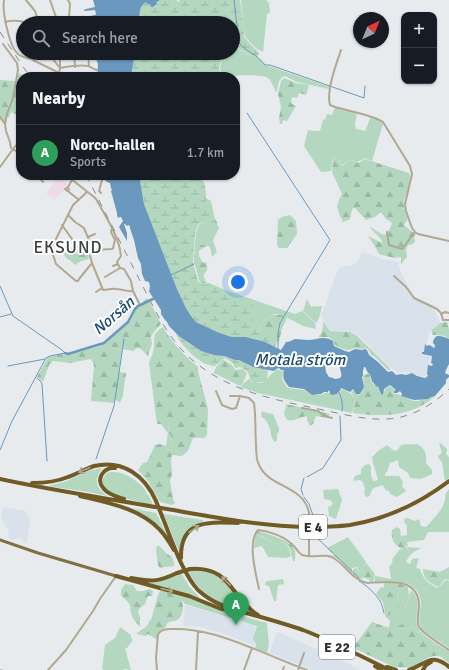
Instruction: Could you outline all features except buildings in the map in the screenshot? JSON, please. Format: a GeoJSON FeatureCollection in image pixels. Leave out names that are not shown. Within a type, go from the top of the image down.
{"type":"FeatureCollection","features":[{"type":"Feature","properties":{"kind":"highway"},"geometry":{"type":"LineString","coordinates":[[20,483],[49,483],[66,478],[95,466],[114,465],[128,469],[138,476],[148,486],[155,501]]}},
{"type":"Feature","properties":{"kind":"highway"},"geometry":{"type":"LineString","coordinates":[[138,504],[115,496],[106,491],[100,481],[104,472],[109,468],[121,468],[131,473],[144,484],[155,501]]}},
{"type":"Feature","properties":{"kind":"highway","name":"E 4"},"geometry":{"type":"LineString","coordinates":[[0,480],[270,525],[335,527],[371,521],[386,516],[427,496],[449,482]]}},
{"type":"Feature","properties":{"kind":"highway","name":"E 4"},"geometry":{"type":"LineString","coordinates":[[0,480],[76,495],[238,523],[270,527],[317,529],[335,529],[361,525],[386,518],[428,498],[449,482]]}},
{"type":"Feature","properties":{"kind":"highway"},"geometry":{"type":"LineString","coordinates":[[76,495],[118,506],[151,521],[166,537],[174,551]]}},
{"type":"Feature","properties":{"kind":"highway","name":"E 22"},"geometry":{"type":"LineString","coordinates":[[155,501],[162,516],[174,551],[188,581],[197,591],[217,605],[307,634],[380,668],[389,670]]}},
{"type":"Feature","properties":{"kind":"highway"},"geometry":{"type":"LineString","coordinates":[[162,516],[182,563]]}},
{"type":"Feature","properties":{"kind":"highway"},"geometry":{"type":"LineString","coordinates":[[182,563],[181,549],[183,541],[194,528],[205,523],[238,523]]}},
{"type":"Feature","properties":{"kind":"highway","name":"E 22"},"geometry":{"type":"LineString","coordinates":[[182,563],[190,580],[198,590],[204,596],[213,601],[223,606],[292,626],[319,636],[380,668]]}},
{"type":"Feature","properties":{"kind":"highway"},"geometry":{"type":"LineString","coordinates":[[117,575],[150,581],[162,579],[190,569],[205,569],[212,571],[220,575],[229,583],[251,611],[263,618]]}},
{"type":"Feature","properties":{"kind":"highway"},"geometry":{"type":"LineString","coordinates":[[117,575],[193,597],[221,609],[230,610]]}},
{"type":"Feature","properties":{"kind":"highway"},"geometry":{"type":"LineString","coordinates":[[410,670],[434,659],[441,661],[449,669]]}},
{"type":"Feature","properties":{"kind":"highway"},"geometry":{"type":"LineString","coordinates":[[423,670],[428,663],[435,662],[440,663],[449,669]]}},
{"type":"Feature","properties":{"kind":"highway"},"geometry":{"type":"LineString","coordinates":[[380,668],[396,670]]}},
{"type":"Feature","properties":{"kind":"main road"},"geometry":{"type":"LineString","coordinates":[[0,540],[92,569],[117,575]]}},
{"type":"Feature","properties":{"kind":"street"},"geometry":{"type":"LineString","coordinates":[[4,0],[3,8],[5,22],[16,51]]}},
{"type":"Feature","properties":{"kind":"street"},"geometry":{"type":"LineString","coordinates":[[26,0],[37,16]]}},
{"type":"Feature","properties":{"kind":"street"},"geometry":{"type":"LineString","coordinates":[[50,0],[55,16]]}},
{"type":"Feature","properties":{"kind":"street"},"geometry":{"type":"LineString","coordinates":[[68,0],[70,4],[69,16]]}},
{"type":"Feature","properties":{"kind":"street"},"geometry":{"type":"LineString","coordinates":[[5,22],[16,22]]}},
{"type":"Feature","properties":{"kind":"street"},"geometry":{"type":"LineString","coordinates":[[3,44],[17,63],[18,72]]}},
{"type":"Feature","properties":{"kind":"street"},"geometry":{"type":"LineString","coordinates":[[341,50],[329,92],[330,105],[383,122],[406,158],[411,169],[412,174],[405,204],[411,225],[418,234],[449,241]]}},
{"type":"Feature","properties":{"kind":"street"},"geometry":{"type":"LineString","coordinates":[[32,60],[56,72]]}},
{"type":"Feature","properties":{"kind":"street"},"geometry":{"type":"LineString","coordinates":[[54,60],[60,68]]}},
{"type":"Feature","properties":{"kind":"street"},"geometry":{"type":"LineString","coordinates":[[58,72],[60,60]]}},
{"type":"Feature","properties":{"kind":"street"},"geometry":{"type":"LineString","coordinates":[[74,60],[75,67]]}},
{"type":"Feature","properties":{"kind":"street"},"geometry":{"type":"LineString","coordinates":[[89,60],[89,66]]}},
{"type":"Feature","properties":{"kind":"street"},"geometry":{"type":"LineString","coordinates":[[60,68],[89,66],[97,70]]}},
{"type":"Feature","properties":{"kind":"street"},"geometry":{"type":"LineString","coordinates":[[16,81],[13,98],[5,124],[12,148],[16,151]]}},
{"type":"Feature","properties":{"kind":"street"},"geometry":{"type":"LineString","coordinates":[[0,117],[5,124]]}},
{"type":"Feature","properties":{"kind":"street"},"geometry":{"type":"LineString","coordinates":[[0,167],[16,144]]}},
{"type":"Feature","properties":{"kind":"street"},"geometry":{"type":"LineString","coordinates":[[68,187],[72,180],[96,200],[117,238],[121,254],[121,257],[117,262],[131,281],[133,291],[139,303]]}},
{"type":"Feature","properties":{"kind":"street"},"geometry":{"type":"LineString","coordinates":[[101,193],[99,191],[102,180]]}},
{"type":"Feature","properties":{"kind":"street"},"geometry":{"type":"LineString","coordinates":[[69,192],[79,200]]}},
{"type":"Feature","properties":{"kind":"street"},"geometry":{"type":"LineString","coordinates":[[87,192],[73,205],[51,249],[56,264],[77,281],[83,276],[92,263]]}},
{"type":"Feature","properties":{"kind":"street"},"geometry":{"type":"LineString","coordinates":[[68,215],[84,228],[93,250]]}},
{"type":"Feature","properties":{"kind":"street"},"geometry":{"type":"LineString","coordinates":[[62,225],[78,248],[93,250],[111,250],[113,248],[115,240],[111,231],[112,228]]}},
{"type":"Feature","properties":{"kind":"street"},"geometry":{"type":"LineString","coordinates":[[387,232],[389,245],[401,250],[408,243],[415,232]]}},
{"type":"Feature","properties":{"kind":"street"},"geometry":{"type":"LineString","coordinates":[[88,237],[95,234]]}},
{"type":"Feature","properties":{"kind":"street"},"geometry":{"type":"LineString","coordinates":[[88,249],[102,289]]}},
{"type":"Feature","properties":{"kind":"street"},"geometry":{"type":"LineString","coordinates":[[113,266],[118,264]]}},
{"type":"Feature","properties":{"kind":"street"},"geometry":{"type":"LineString","coordinates":[[105,277],[120,268]]}},
{"type":"Feature","properties":{"kind":"street"},"geometry":{"type":"LineString","coordinates":[[394,276],[406,287],[414,298],[437,308],[443,320],[449,320]]}},
{"type":"Feature","properties":{"kind":"street"},"geometry":{"type":"LineString","coordinates":[[96,292],[102,289],[104,291],[115,289],[127,292],[133,291]]}},
{"type":"Feature","properties":{"kind":"street"},"geometry":{"type":"LineString","coordinates":[[441,314],[445,312],[449,313]]}},
{"type":"Feature","properties":{"kind":"street"},"geometry":{"type":"LineString","coordinates":[[216,391],[222,405],[232,409],[236,408],[240,396]]}},
{"type":"Feature","properties":{"kind":"street"},"geometry":{"type":"LineString","coordinates":[[230,396],[240,396],[249,398],[253,401],[256,457],[259,466],[271,479],[297,493],[302,498],[309,514],[309,526]]}},
{"type":"Feature","properties":{"kind":"street"},"geometry":{"type":"LineString","coordinates":[[302,408],[318,411],[325,416],[332,418]]}},
{"type":"Feature","properties":{"kind":"street"},"geometry":{"type":"LineString","coordinates":[[259,589],[252,549],[256,531],[261,530],[284,538],[302,554],[308,556],[333,557],[354,577],[364,582],[394,581],[404,583],[416,593],[418,600],[419,628],[449,650]]}},
{"type":"Feature","properties":{"kind":"street"},"geometry":{"type":"LineString","coordinates":[[308,556],[309,530]]}},
{"type":"Feature","properties":{"kind":"street"},"geometry":{"type":"LineString","coordinates":[[48,670],[66,650],[94,611],[100,599],[117,575]]}},
{"type":"Feature","properties":{"kind":"street"},"geometry":{"type":"LineString","coordinates":[[158,670],[156,658],[158,634],[162,630],[176,629],[198,631],[224,637],[298,668],[307,670]]}},
{"type":"Feature","properties":{"kind":"street"},"geometry":{"type":"LineString","coordinates":[[196,670],[198,631]]}},
{"type":"Feature","properties":{"kind":"street"},"geometry":{"type":"LineString","coordinates":[[244,670],[252,648]]}},
{"type":"Feature","properties":{"kind":"street"},"geometry":{"type":"LineString","coordinates":[[298,668],[304,653]]}},
{"type":"Feature","properties":{"kind":"shaded area"},"geometry":{"type":"Polygon","coordinates":[[[57,180],[62,180],[68,185],[55,200],[46,193],[57,180]]]}},
{"type":"Feature","properties":{"kind":"shaded area"},"geometry":{"type":"Polygon","coordinates":[[[363,252],[381,259],[398,262],[401,273],[414,296],[433,305],[440,322],[430,331],[424,352],[422,352],[422,355],[431,356],[426,376],[397,372],[391,368],[360,337],[353,332],[330,330],[321,316],[338,269],[353,265],[363,252]]]}},
{"type":"Feature","properties":{"kind":"shaded area"},"geometry":{"type":"Polygon","coordinates":[[[3,507],[25,511],[30,519],[27,543],[20,538],[12,540],[8,538],[9,531],[1,516],[3,507]]]}},
{"type":"Feature","properties":{"kind":"shaded area"},"geometry":{"type":"Polygon","coordinates":[[[185,605],[256,626],[253,638],[255,646],[200,627],[183,626],[185,605]]]}},
{"type":"Feature","properties":{"kind":"shaded area"},"geometry":{"type":"Polygon","coordinates":[[[277,632],[334,656],[361,670],[313,670],[269,653],[277,632]]]}},
{"type":"Feature","properties":{"kind":"green space"},"geometry":{"type":"Polygon","coordinates":[[[177,0],[178,2],[180,1],[179,0],[240,0],[244,37],[259,53],[257,58],[240,50],[240,16],[139,16],[142,6],[146,2],[153,7],[156,6],[156,2],[177,0]]]}},
{"type":"Feature","properties":{"kind":"green space"},"geometry":{"type":"Polygon","coordinates":[[[241,0],[266,0],[269,3],[270,13],[267,14],[263,52],[257,49],[245,37],[241,0]]]}},
{"type":"Feature","properties":{"kind":"green space"},"geometry":{"type":"Polygon","coordinates":[[[240,50],[260,59],[266,66],[330,87],[329,89],[297,82],[285,76],[279,81],[276,93],[271,82],[266,77],[253,75],[240,75],[240,72],[221,72],[220,67],[222,61],[240,60],[240,50]]]}},
{"type":"Feature","properties":{"kind":"green space"},"geometry":{"type":"Polygon","coordinates":[[[134,60],[221,60],[219,67],[220,72],[132,72],[134,60]]]}},
{"type":"Feature","properties":{"kind":"green space"},"geometry":{"type":"Polygon","coordinates":[[[284,78],[296,83],[309,85],[306,95],[299,93],[297,98],[292,97],[291,103],[296,106],[287,121],[283,120],[282,124],[280,124],[279,118],[281,107],[278,94],[281,81],[284,78]]]}},
{"type":"Feature","properties":{"kind":"green space"},"geometry":{"type":"Polygon","coordinates":[[[0,80],[16,81],[16,114],[11,112],[9,118],[7,117],[5,124],[0,117],[0,80]]]}},
{"type":"Feature","properties":{"kind":"green space"},"geometry":{"type":"Polygon","coordinates":[[[335,107],[357,114],[355,123],[356,129],[365,131],[370,117],[379,120],[383,124],[372,161],[365,158],[357,162],[350,160],[342,165],[338,158],[333,158],[331,171],[321,172],[304,146],[308,130],[320,131],[323,119],[325,120],[327,114],[332,115],[335,107]]]}},
{"type":"Feature","properties":{"kind":"green space"},"geometry":{"type":"Polygon","coordinates":[[[338,158],[342,166],[350,160],[358,163],[365,159],[409,173],[410,180],[404,204],[408,219],[404,225],[416,235],[414,236],[415,242],[408,245],[406,250],[407,257],[401,264],[401,257],[394,258],[379,254],[368,236],[382,243],[379,237],[370,228],[371,227],[384,235],[388,231],[392,223],[385,218],[382,213],[366,220],[355,208],[353,208],[350,219],[343,222],[338,208],[338,202],[342,194],[332,172],[333,159],[338,158]]]}},
{"type":"Feature","properties":{"kind":"green space"},"geometry":{"type":"Polygon","coordinates":[[[140,180],[202,180],[205,186],[206,204],[208,210],[218,223],[215,225],[209,221],[198,224],[195,234],[193,262],[198,281],[202,284],[210,285],[253,304],[252,320],[255,328],[277,341],[275,348],[265,342],[246,337],[232,337],[196,322],[186,308],[177,289],[144,204],[140,180]]]}},
{"type":"Feature","properties":{"kind":"green space"},"geometry":{"type":"Polygon","coordinates":[[[196,180],[202,180],[205,185],[206,198],[211,201],[215,220],[219,228],[213,240],[217,252],[212,257],[210,247],[195,243],[199,224],[206,222],[207,212],[196,180]]]}},
{"type":"Feature","properties":{"kind":"green space"},"geometry":{"type":"Polygon","coordinates":[[[290,215],[296,221],[297,234],[287,248],[279,248],[277,245],[278,220],[282,217],[290,215]]]}},
{"type":"Feature","properties":{"kind":"green space"},"geometry":{"type":"Polygon","coordinates":[[[195,243],[207,246],[199,251],[199,256],[203,263],[206,262],[207,265],[207,270],[204,274],[206,284],[201,283],[199,280],[194,261],[195,243]]]}},
{"type":"Feature","properties":{"kind":"green space"},"geometry":{"type":"Polygon","coordinates":[[[75,247],[87,250],[89,259],[81,261],[75,265],[66,258],[63,252],[65,249],[75,247]]]}},
{"type":"Feature","properties":{"kind":"green space"},"geometry":{"type":"Polygon","coordinates":[[[206,282],[295,314],[302,311],[315,323],[316,329],[303,326],[282,315],[274,314],[261,323],[260,334],[206,290],[206,282]]]}},
{"type":"Feature","properties":{"kind":"green space"},"geometry":{"type":"Polygon","coordinates":[[[146,298],[149,300],[161,324],[151,336],[152,344],[148,355],[149,357],[141,349],[137,348],[133,351],[122,349],[119,372],[126,373],[123,396],[120,403],[115,399],[114,403],[91,401],[94,366],[91,359],[70,363],[53,361],[49,365],[43,382],[37,377],[48,357],[61,354],[68,355],[105,344],[128,322],[134,310],[144,304],[143,302],[146,298]]]}},
{"type":"Feature","properties":{"kind":"green space"},"geometry":{"type":"Polygon","coordinates":[[[307,299],[311,307],[322,306],[316,323],[303,311],[307,299]]]}},
{"type":"Feature","properties":{"kind":"green space"},"geometry":{"type":"Polygon","coordinates":[[[273,315],[283,315],[287,318],[282,328],[279,342],[260,334],[261,323],[273,315]]]}},
{"type":"Feature","properties":{"kind":"green space"},"geometry":{"type":"Polygon","coordinates":[[[323,321],[330,331],[350,332],[356,335],[390,368],[390,370],[388,370],[371,355],[366,348],[345,350],[335,345],[329,338],[318,337],[322,332],[323,321]]]}},
{"type":"Feature","properties":{"kind":"green space"},"geometry":{"type":"Polygon","coordinates":[[[447,322],[449,339],[440,335],[433,335],[431,330],[440,323],[447,322]]]}},
{"type":"Feature","properties":{"kind":"green space"},"geometry":{"type":"Polygon","coordinates":[[[163,327],[170,338],[198,367],[208,409],[207,435],[204,438],[193,438],[188,451],[182,456],[170,443],[171,436],[168,432],[169,424],[157,424],[149,363],[154,349],[155,336],[163,327]]]}},
{"type":"Feature","properties":{"kind":"green space"},"geometry":{"type":"Polygon","coordinates":[[[176,333],[185,341],[201,351],[239,360],[253,367],[268,370],[267,378],[263,382],[254,383],[250,379],[248,372],[240,367],[235,368],[233,363],[225,358],[215,366],[210,366],[195,357],[181,342],[176,333]]]}},
{"type":"Feature","properties":{"kind":"green space"},"geometry":{"type":"Polygon","coordinates":[[[223,360],[231,364],[235,370],[243,369],[247,373],[243,383],[240,386],[214,373],[216,367],[223,360]]]}},
{"type":"Feature","properties":{"kind":"green space"},"geometry":{"type":"Polygon","coordinates":[[[277,369],[281,371],[284,370],[282,378],[283,382],[288,388],[304,390],[312,395],[321,395],[328,392],[332,395],[337,394],[342,389],[346,391],[354,398],[352,413],[258,393],[240,387],[249,379],[254,383],[262,383],[277,369]]]}},
{"type":"Feature","properties":{"kind":"green space"},"geometry":{"type":"Polygon","coordinates":[[[370,374],[372,382],[374,385],[378,386],[381,394],[383,395],[385,389],[390,386],[395,390],[393,391],[394,394],[414,401],[428,399],[435,396],[426,403],[407,412],[386,415],[353,413],[355,402],[351,392],[353,390],[359,395],[361,394],[364,387],[363,377],[370,374]]]}},
{"type":"Feature","properties":{"kind":"green space"},"geometry":{"type":"Polygon","coordinates":[[[286,404],[330,414],[328,418],[316,416],[313,424],[310,426],[307,416],[295,420],[287,420],[284,414],[286,404]]]}},
{"type":"Feature","properties":{"kind":"green space"},"geometry":{"type":"Polygon","coordinates":[[[262,411],[273,414],[279,428],[277,440],[275,442],[265,419],[261,417],[262,411]]]}},
{"type":"Feature","properties":{"kind":"green space"},"geometry":{"type":"Polygon","coordinates":[[[161,424],[169,424],[168,432],[171,436],[170,443],[182,456],[172,455],[166,446],[168,433],[161,424]]]}},
{"type":"Feature","properties":{"kind":"green space"},"geometry":{"type":"Polygon","coordinates":[[[440,443],[447,449],[446,454],[449,457],[449,478],[445,481],[442,462],[438,456],[442,453],[440,443]]]}},
{"type":"Feature","properties":{"kind":"green space"},"geometry":{"type":"Polygon","coordinates":[[[160,444],[166,446],[172,455],[172,474],[170,481],[175,503],[172,505],[160,502],[148,481],[138,470],[143,463],[147,462],[155,445],[160,444]]]}},
{"type":"Feature","properties":{"kind":"green space"},"geometry":{"type":"Polygon","coordinates":[[[417,444],[422,447],[425,452],[426,463],[432,470],[432,474],[421,479],[410,478],[408,473],[399,467],[398,460],[390,463],[385,476],[399,476],[403,482],[402,487],[406,491],[397,497],[385,490],[382,485],[374,488],[370,496],[366,497],[364,493],[365,488],[362,481],[353,481],[355,476],[361,474],[361,469],[365,465],[369,464],[371,467],[373,481],[378,480],[372,457],[387,445],[396,451],[402,445],[417,444]]]}},
{"type":"Feature","properties":{"kind":"green space"},"geometry":{"type":"Polygon","coordinates":[[[102,468],[97,477],[97,484],[98,487],[108,496],[48,486],[67,481],[87,471],[102,468]]]}},
{"type":"Feature","properties":{"kind":"green space"},"geometry":{"type":"Polygon","coordinates":[[[119,472],[137,481],[144,488],[147,495],[148,494],[153,505],[112,493],[102,483],[102,479],[107,473],[119,472]]]}},
{"type":"Feature","properties":{"kind":"green space"},"geometry":{"type":"Polygon","coordinates":[[[338,489],[342,500],[336,519],[329,516],[328,507],[333,503],[330,500],[324,499],[323,490],[338,489]]]}},
{"type":"Feature","properties":{"kind":"green space"},"geometry":{"type":"Polygon","coordinates":[[[449,489],[449,532],[428,532],[424,540],[407,542],[408,547],[402,544],[401,536],[407,535],[407,525],[405,524],[404,519],[407,518],[415,521],[419,519],[421,526],[426,527],[442,508],[445,495],[449,489]]]}},
{"type":"Feature","properties":{"kind":"green space"},"geometry":{"type":"Polygon","coordinates":[[[132,508],[156,513],[166,533],[150,519],[132,508]]]}},
{"type":"Feature","properties":{"kind":"green space"},"geometry":{"type":"Polygon","coordinates":[[[164,514],[203,520],[203,522],[193,527],[184,535],[182,538],[180,552],[179,552],[164,514]]]}},
{"type":"Feature","properties":{"kind":"green space"},"geometry":{"type":"Polygon","coordinates":[[[397,527],[400,529],[402,544],[407,548],[407,551],[397,546],[393,541],[392,530],[397,527]]]}},
{"type":"Feature","properties":{"kind":"green space"},"geometry":{"type":"Polygon","coordinates":[[[258,531],[288,542],[292,545],[295,551],[295,561],[293,561],[289,546],[283,542],[274,544],[258,534],[256,532],[258,531]]]}},
{"type":"Feature","properties":{"kind":"green space"},"geometry":{"type":"Polygon","coordinates":[[[256,532],[274,544],[283,542],[288,546],[291,556],[287,558],[268,557],[262,546],[254,548],[256,532]]]}},
{"type":"Feature","properties":{"kind":"green space"},"geometry":{"type":"Polygon","coordinates":[[[348,537],[366,562],[362,569],[363,571],[361,572],[357,567],[352,568],[352,573],[333,556],[327,548],[348,537]]]}},
{"type":"Feature","properties":{"kind":"green space"},"geometry":{"type":"Polygon","coordinates":[[[158,546],[172,558],[174,561],[174,566],[159,567],[156,551],[158,546]]]}},
{"type":"Feature","properties":{"kind":"green space"},"geometry":{"type":"Polygon","coordinates":[[[408,547],[421,548],[414,552],[406,562],[410,564],[412,559],[419,558],[416,568],[420,569],[424,578],[428,582],[437,588],[446,580],[449,581],[449,648],[423,631],[421,628],[419,621],[421,603],[419,595],[415,589],[410,585],[396,581],[375,582],[375,576],[391,579],[389,567],[393,558],[400,549],[407,550],[408,547]]]}},
{"type":"Feature","properties":{"kind":"green space"},"geometry":{"type":"Polygon","coordinates":[[[366,563],[375,574],[374,580],[371,582],[366,578],[360,579],[353,574],[353,569],[357,568],[358,571],[363,571],[362,569],[366,563]]]}},
{"type":"Feature","properties":{"kind":"green space"},"geometry":{"type":"Polygon","coordinates":[[[449,567],[449,580],[445,579],[438,587],[427,580],[423,572],[423,569],[440,572],[449,567]]]}},
{"type":"Feature","properties":{"kind":"green space"},"geometry":{"type":"Polygon","coordinates":[[[188,570],[198,570],[215,575],[233,591],[250,611],[249,612],[233,607],[212,598],[199,588],[191,578],[188,570]]]}},
{"type":"Feature","properties":{"kind":"green space"},"geometry":{"type":"Polygon","coordinates":[[[181,573],[189,586],[199,597],[198,598],[183,592],[149,583],[160,581],[181,573]]]}},
{"type":"Feature","properties":{"kind":"green space"},"geometry":{"type":"Polygon","coordinates":[[[283,579],[284,584],[278,585],[276,601],[274,601],[269,586],[265,585],[265,583],[267,581],[283,579]]]}},
{"type":"Feature","properties":{"kind":"green space"},"geometry":{"type":"Polygon","coordinates":[[[392,582],[408,587],[409,596],[404,609],[403,599],[398,594],[397,600],[399,608],[395,614],[391,613],[389,616],[385,613],[383,602],[376,594],[380,588],[384,587],[384,583],[392,582]]]}},
{"type":"Feature","properties":{"kind":"green space"},"geometry":{"type":"Polygon","coordinates":[[[125,584],[133,585],[137,591],[149,589],[153,591],[152,596],[148,596],[145,604],[139,609],[140,626],[132,617],[129,603],[121,596],[121,590],[125,584]]]}},
{"type":"Feature","properties":{"kind":"green space"},"geometry":{"type":"Polygon","coordinates":[[[163,590],[177,593],[183,604],[181,617],[177,620],[169,622],[165,628],[159,631],[157,640],[147,634],[146,636],[137,634],[147,626],[151,620],[158,595],[160,591],[163,590]]]}},
{"type":"Feature","properties":{"kind":"green space"},"geometry":{"type":"Polygon","coordinates":[[[411,590],[415,595],[418,605],[416,620],[419,630],[440,646],[435,645],[425,639],[413,627],[400,626],[394,629],[389,628],[390,621],[385,616],[385,613],[389,616],[399,608],[397,600],[398,594],[403,598],[405,609],[411,590]]]}},
{"type":"Feature","properties":{"kind":"green space"},"geometry":{"type":"Polygon","coordinates":[[[179,594],[218,610],[267,623],[269,642],[267,653],[255,648],[256,645],[253,638],[257,626],[185,604],[178,596],[179,594]]]}},
{"type":"Feature","properties":{"kind":"green space"},"geometry":{"type":"Polygon","coordinates":[[[372,622],[391,628],[402,624],[413,627],[432,644],[449,651],[449,664],[441,657],[433,656],[415,666],[394,667],[341,642],[355,645],[372,622]]]}},
{"type":"Feature","properties":{"kind":"green space"},"geometry":{"type":"Polygon","coordinates":[[[120,627],[131,635],[133,640],[127,648],[125,648],[131,670],[102,669],[105,645],[115,638],[120,627]]]}},
{"type":"Feature","properties":{"kind":"water"},"geometry":{"type":"Polygon","coordinates":[[[93,0],[159,0],[153,7],[146,2],[143,4],[140,16],[90,16],[96,14],[95,10],[84,11],[95,7],[93,0]]]}},
{"type":"Feature","properties":{"kind":"water"},"geometry":{"type":"Polygon","coordinates":[[[96,60],[134,60],[132,72],[97,72],[98,64],[96,60]]]}},
{"type":"Feature","properties":{"kind":"water","name":"Motala ström"},"geometry":{"type":"Polygon","coordinates":[[[105,180],[140,180],[144,204],[177,289],[186,308],[196,322],[232,337],[246,337],[265,342],[281,350],[286,342],[295,339],[308,340],[327,338],[333,341],[334,346],[345,351],[349,352],[355,349],[367,350],[369,355],[388,372],[392,371],[396,375],[406,375],[412,373],[425,378],[428,376],[428,365],[432,366],[433,364],[431,363],[432,356],[422,354],[422,352],[424,352],[425,344],[433,347],[434,349],[435,345],[433,343],[435,338],[441,336],[449,339],[449,364],[445,373],[449,375],[449,377],[446,380],[446,383],[435,396],[428,399],[414,400],[401,396],[402,394],[400,391],[394,393],[396,390],[390,385],[384,389],[383,395],[381,394],[378,386],[376,386],[372,381],[370,374],[364,367],[362,377],[364,387],[360,394],[356,394],[353,389],[350,392],[341,388],[337,394],[330,394],[329,390],[328,392],[312,395],[304,389],[289,387],[284,379],[284,370],[279,368],[274,371],[253,367],[239,360],[201,351],[180,337],[169,326],[161,314],[161,310],[149,291],[149,282],[145,281],[142,274],[141,264],[129,225],[127,226],[124,224],[127,233],[127,241],[119,227],[123,221],[121,217],[118,218],[110,183],[105,180]],[[328,360],[325,361],[326,372],[329,377],[335,379],[341,377],[340,363],[328,360]]]}},
{"type":"Feature","properties":{"kind":"waterway"},"geometry":{"type":"LineString","coordinates":[[234,0],[236,16]]}},
{"type":"Feature","properties":{"kind":"waterway"},"geometry":{"type":"LineString","coordinates":[[240,44],[265,65],[270,65],[364,98],[365,86]]}},
{"type":"Feature","properties":{"kind":"waterway"},"geometry":{"type":"LineString","coordinates":[[247,113],[330,240],[280,323],[278,333],[278,349]]}},
{"type":"Feature","properties":{"kind":"waterway"},"geometry":{"type":"LineString","coordinates":[[171,275],[194,264]]}},
{"type":"Feature","properties":{"kind":"waterway"},"geometry":{"type":"LineString","coordinates":[[0,286],[13,316],[65,353]]}},
{"type":"Feature","properties":{"kind":"waterway","name":"Norsån"},"geometry":{"type":"LineString","coordinates":[[65,353],[68,354],[104,343],[128,322],[138,306],[153,299]]}},
{"type":"Feature","properties":{"kind":"waterway"},"geometry":{"type":"LineString","coordinates":[[0,317],[11,314]]}},
{"type":"Feature","properties":{"kind":"waterway"},"geometry":{"type":"LineString","coordinates":[[96,459],[114,406],[124,339]]}},
{"type":"Feature","properties":{"kind":"waterway"},"geometry":{"type":"LineString","coordinates":[[0,450],[12,421],[46,358],[65,353]]}},
{"type":"Feature","properties":{"kind":"waterway"},"geometry":{"type":"LineString","coordinates":[[8,366],[45,359]]}},
{"type":"Feature","properties":{"kind":"waterway"},"geometry":{"type":"LineString","coordinates":[[37,378],[42,384],[47,461]]}},
{"type":"Feature","properties":{"kind":"waterway"},"geometry":{"type":"LineString","coordinates":[[338,391],[342,401],[342,411]]}},
{"type":"Feature","properties":{"kind":"waterway"},"geometry":{"type":"LineString","coordinates":[[307,477],[323,468],[341,440],[340,416]]}},
{"type":"Feature","properties":{"kind":"waterway"},"geometry":{"type":"LineString","coordinates":[[303,495],[301,489],[304,478]]}},
{"type":"Feature","properties":{"kind":"waterway"},"geometry":{"type":"LineString","coordinates":[[304,497],[309,504],[316,524]]}},
{"type":"Feature","properties":{"kind":"waterway"},"geometry":{"type":"LineString","coordinates":[[316,533],[316,537],[333,553]]}},
{"type":"Feature","properties":{"kind":"waterway"},"geometry":{"type":"LineString","coordinates":[[335,555],[359,578]]}},
{"type":"Feature","properties":{"kind":"waterway"},"geometry":{"type":"LineString","coordinates":[[359,581],[378,598],[384,613]]}},
{"type":"Feature","properties":{"kind":"railway"},"geometry":{"type":"LineString","coordinates":[[0,32],[16,56]]}},
{"type":"Feature","properties":{"kind":"railway"},"geometry":{"type":"LineString","coordinates":[[19,60],[27,72]]}},
{"type":"Feature","properties":{"kind":"railway"},"geometry":{"type":"LineString","coordinates":[[89,180],[165,328],[184,353],[210,373],[225,382],[273,399],[369,419],[397,418],[412,414],[438,399],[449,389]]}},
{"type":"Feature","properties":{"kind":"place","name":"Norco-hallen"},"geometry":{"type":"Point","coordinates":[236,625]}},
{"type":"Feature","properties":{"kind":"district","name":"EKSUND"},"geometry":{"type":"Point","coordinates":[68,247]}}]}
